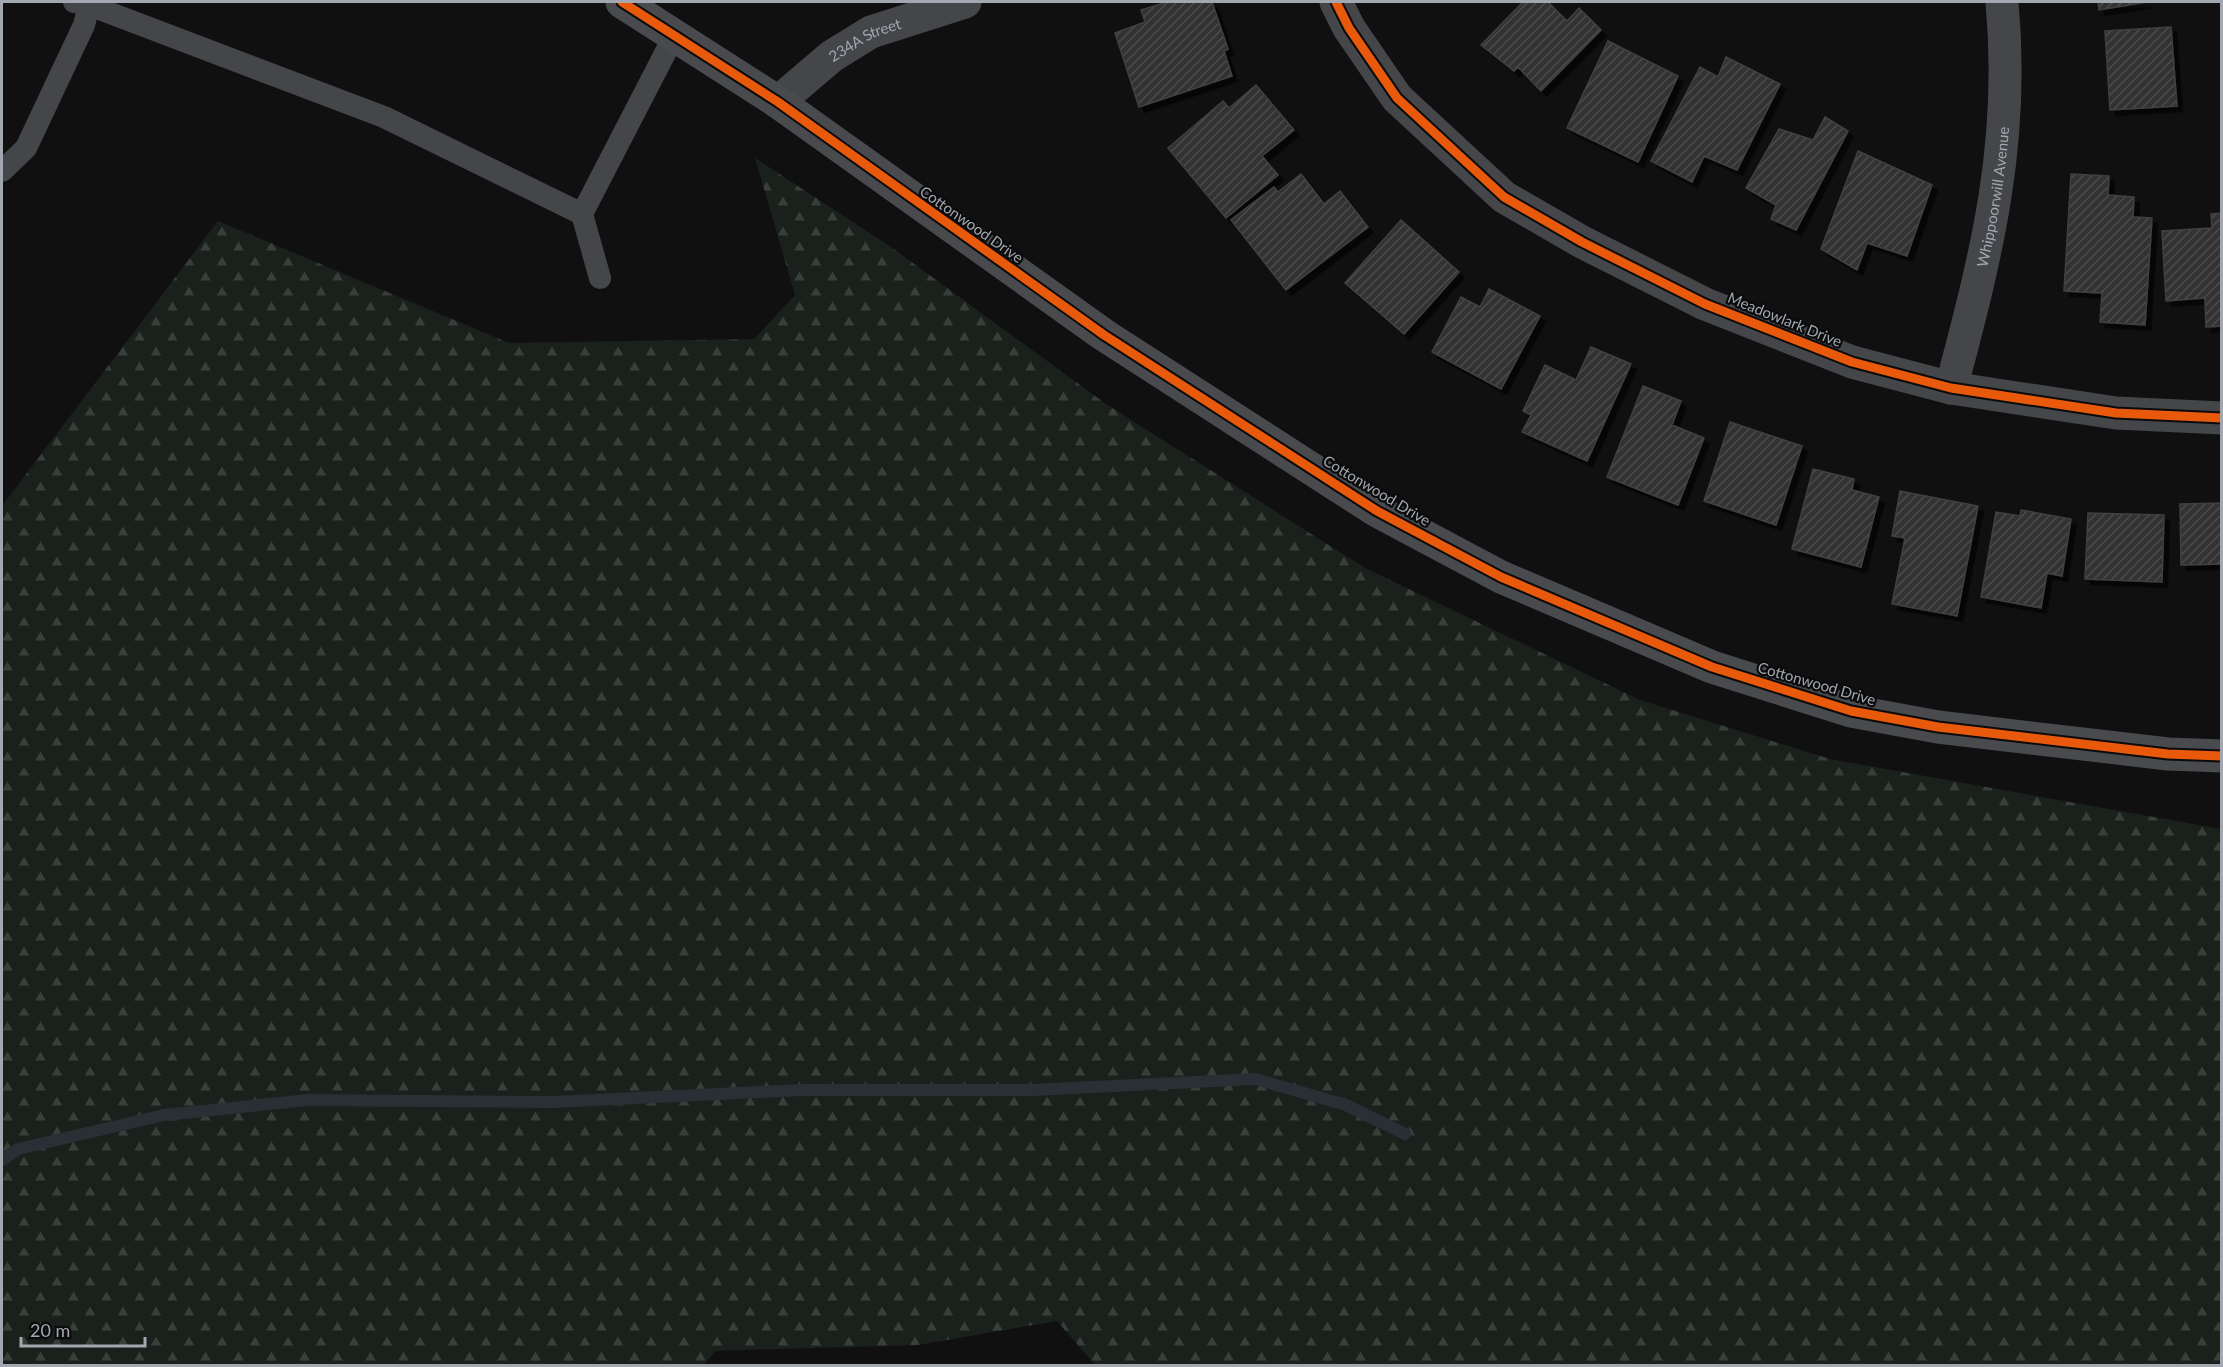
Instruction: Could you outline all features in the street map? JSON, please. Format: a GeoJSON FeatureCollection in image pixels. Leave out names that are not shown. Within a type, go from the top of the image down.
{"type":"FeatureCollection","features":[{"type":"Feature","properties":{"kind":"street","name":"Cottonwood Drive"},"geometry":{"type":"LineString","coordinates":[[622,2],[778,102],[1104,335],[1377,511],[1502,577],[1712,667],[1851,711],[1938,727],[2168,754],[2222,756]]}},
{"type":"Feature","properties":{"kind":"street","name":"234A Street"},"geometry":{"type":"LineString","coordinates":[[778,102],[832,57],[871,32],[965,2]]}},
{"type":"Feature","properties":{"kind":"street","name":"Meadowlark Drive"},"geometry":{"type":"LineString","coordinates":[[1336,2],[1349,28],[1396,98],[1504,197],[1582,243],[1705,304],[1852,362],[1951,388],[2116,413],[2222,418]]}},
{"type":"Feature","properties":{"kind":"street","name":"Whippoorwill Avenue"},"geometry":{"type":"LineString","coordinates":[[1951,388],[1981,273],[2002,157],[2006,70],[2002,2]]}},
{"type":"Feature","properties":{"kind":"lane"},"geometry":{"type":"LineString","coordinates":[[2,171],[26,148],[84,25],[84,2],[384,117],[582,214]]}},
{"type":"Feature","properties":{"kind":"lane"},"geometry":{"type":"LineString","coordinates":[[600,278],[582,214],[675,34]]}},
{"type":"Feature","properties":{"kind":"green space"},"geometry":{"type":"Polygon","coordinates":[[[755,158],[891,247],[1106,404],[1365,568],[1640,700],[1830,759],[2221,829],[2221,1365],[1096,1366],[1057,1321],[918,1345],[715,1351],[703,1366],[2,1365],[2,506],[218,221],[509,343],[754,339],[795,295],[755,158]]]}},
{"type":"Feature","properties":{"kind":"building"},"geometry":{"type":"Polygon","coordinates":[[[1167,2],[1212,2],[1228,49],[1224,51],[1232,76],[1139,107],[1115,33],[1145,22],[1141,10],[1167,2]]]}},
{"type":"Feature","properties":{"kind":"building"},"geometry":{"type":"Polygon","coordinates":[[[1523,2],[1548,2],[1567,21],[1579,8],[1601,30],[1541,91],[1518,67],[1514,71],[1481,45],[1523,2]]]}},
{"type":"Feature","properties":{"kind":"building"},"geometry":{"type":"Polygon","coordinates":[[[2098,2],[2147,2],[2099,10],[2098,2]]]}},
{"type":"Feature","properties":{"kind":"building"},"geometry":{"type":"Polygon","coordinates":[[[2171,27],[2177,106],[2110,110],[2105,31],[2171,27]]]}},
{"type":"Feature","properties":{"kind":"building"},"geometry":{"type":"Polygon","coordinates":[[[1608,41],[1678,76],[1638,162],[1567,128],[1608,41]]]}},
{"type":"Feature","properties":{"kind":"building"},"geometry":{"type":"Polygon","coordinates":[[[1726,57],[1780,84],[1737,170],[1704,156],[1692,182],[1651,161],[1700,67],[1718,77],[1726,57]]]}},
{"type":"Feature","properties":{"kind":"building"},"geometry":{"type":"Polygon","coordinates":[[[1256,85],[1294,130],[1262,156],[1278,175],[1226,218],[1168,148],[1223,101],[1229,108],[1256,85]]]}},
{"type":"Feature","properties":{"kind":"building"},"geometry":{"type":"Polygon","coordinates":[[[1825,117],[1848,131],[1796,230],[1771,219],[1776,205],[1746,188],[1779,129],[1813,140],[1825,117]]]}},
{"type":"Feature","properties":{"kind":"building"},"geometry":{"type":"Polygon","coordinates":[[[1858,151],[1932,185],[1907,256],[1867,243],[1857,270],[1821,249],[1858,151]]]}},
{"type":"Feature","properties":{"kind":"building"},"geometry":{"type":"Polygon","coordinates":[[[1301,174],[1324,204],[1340,191],[1368,227],[1286,290],[1231,220],[1274,187],[1278,192],[1301,174]]]}},
{"type":"Feature","properties":{"kind":"building"},"geometry":{"type":"Polygon","coordinates":[[[2071,174],[2109,176],[2108,195],[2134,197],[2133,217],[2152,218],[2145,325],[2100,322],[2102,293],[2064,291],[2071,174]]]}},
{"type":"Feature","properties":{"kind":"building"},"geometry":{"type":"Polygon","coordinates":[[[2222,213],[2222,326],[2206,327],[2205,298],[2166,301],[2162,231],[2212,228],[2211,214],[2222,213]]]}},
{"type":"Feature","properties":{"kind":"building"},"geometry":{"type":"Polygon","coordinates":[[[1401,220],[1459,272],[1404,334],[1345,283],[1401,220]]]}},
{"type":"Feature","properties":{"kind":"building"},"geometry":{"type":"Polygon","coordinates":[[[1489,289],[1540,316],[1501,389],[1432,352],[1461,297],[1480,307],[1489,289]]]}},
{"type":"Feature","properties":{"kind":"building"},"geometry":{"type":"Polygon","coordinates":[[[1591,347],[1631,364],[1587,461],[1522,432],[1531,415],[1523,411],[1545,365],[1576,380],[1591,347]]]}},
{"type":"Feature","properties":{"kind":"building"},"geometry":{"type":"Polygon","coordinates":[[[1643,386],[1681,401],[1672,425],[1704,438],[1678,505],[1607,477],[1643,386]]]}},
{"type":"Feature","properties":{"kind":"building"},"geometry":{"type":"Polygon","coordinates":[[[1730,422],[1802,446],[1776,525],[1704,501],[1730,422]]]}},
{"type":"Feature","properties":{"kind":"building"},"geometry":{"type":"Polygon","coordinates":[[[1813,469],[1854,479],[1852,490],[1879,497],[1861,567],[1792,549],[1813,469]]]}},
{"type":"Feature","properties":{"kind":"building"},"geometry":{"type":"Polygon","coordinates":[[[1900,491],[1978,506],[1957,616],[1892,604],[1905,538],[1892,536],[1900,491]]]}},
{"type":"Feature","properties":{"kind":"building"},"geometry":{"type":"Polygon","coordinates":[[[2222,503],[2222,564],[2181,565],[2180,504],[2222,503]]]}},
{"type":"Feature","properties":{"kind":"building"},"geometry":{"type":"Polygon","coordinates":[[[2021,510],[2071,519],[2062,576],[2047,573],[2041,608],[1981,597],[1996,512],[2020,516],[2021,510]]]}},
{"type":"Feature","properties":{"kind":"building"},"geometry":{"type":"Polygon","coordinates":[[[2088,513],[2164,515],[2162,582],[2085,579],[2088,513]]]}},
{"type":"Feature","properties":{"kind":"waterway"},"geometry":{"type":"LineString","coordinates":[[2,1160],[18,1149],[164,1115],[308,1100],[554,1102],[802,1090],[1033,1090],[1255,1079],[1346,1105],[1405,1134]]}},
{"type":"Feature","properties":{"kind":"cycle path"},"geometry":{"type":"LineString","coordinates":[[622,2],[778,102],[1104,335],[1377,511],[1501,577],[1712,667],[1851,711],[1938,727],[2168,754],[2222,756]]}},
{"type":"Feature","properties":{"kind":"cycle path"},"geometry":{"type":"LineString","coordinates":[[1336,2],[1349,28],[1397,98],[1504,197],[1582,242],[1705,304],[1852,362],[1951,388],[2116,413],[2222,418]]}}]}
